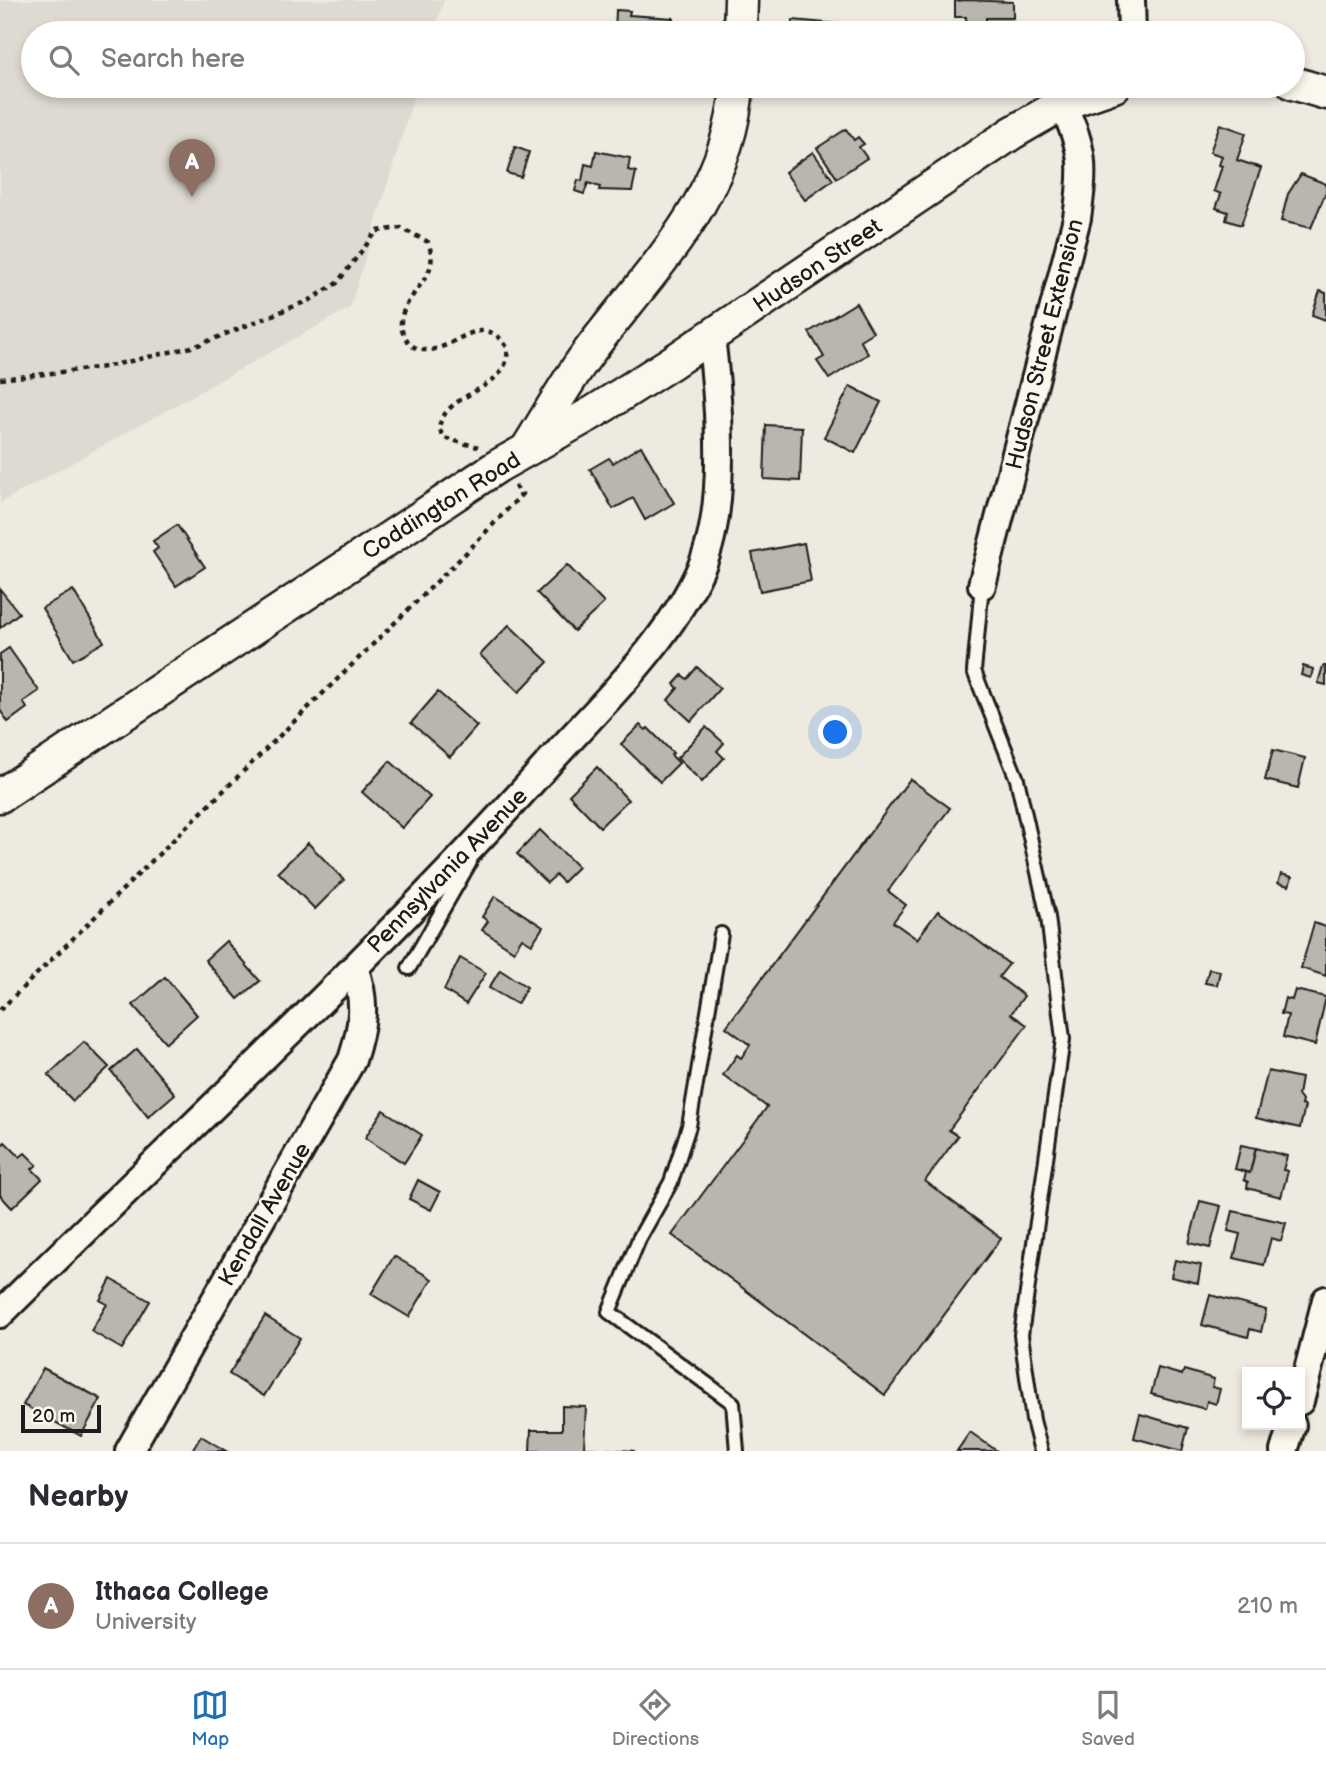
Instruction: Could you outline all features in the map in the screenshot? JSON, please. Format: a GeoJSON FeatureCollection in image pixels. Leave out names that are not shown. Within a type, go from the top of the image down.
{"type":"FeatureCollection","features":[{"type":"Feature","properties":{"kind":"street"},"geometry":{"type":"LineString","coordinates":[[740,21],[741,0]]}},
{"type":"Feature","properties":{"kind":"street"},"geometry":{"type":"LineString","coordinates":[[1131,0],[1132,21]]}},
{"type":"Feature","properties":{"kind":"street"},"geometry":{"type":"LineString","coordinates":[[1305,87],[1326,93]]}},
{"type":"Feature","properties":{"kind":"street","name":"Coddington Road"},"geometry":{"type":"LineString","coordinates":[[0,796],[355,559],[498,466],[525,453],[589,351],[698,212],[718,167],[736,98]]}},
{"type":"Feature","properties":{"kind":"street","name":"Hudson Street"},"geometry":{"type":"LineString","coordinates":[[525,453],[711,337],[1012,133],[1062,104],[1079,98]]}},
{"type":"Feature","properties":{"kind":"street","name":"Hudson Street Extension"},"geometry":{"type":"LineString","coordinates":[[982,585],[1077,218],[1082,151],[1062,104]]}},
{"type":"Feature","properties":{"kind":"street","name":"Pennsylvania Avenue"},"geometry":{"type":"LineString","coordinates":[[0,1314],[354,968],[490,829],[653,645],[685,600],[702,566],[714,530],[718,488],[711,337]]}},
{"type":"Feature","properties":{"kind":"street","name":"Kendall Avenue"},"geometry":{"type":"LineString","coordinates":[[129,1451],[352,1060],[362,1028],[364,1004],[354,968]]}},
{"type":"Feature","properties":{"kind":"street"},"geometry":{"type":"LineString","coordinates":[[1305,1382],[1326,1300]]}},
{"type":"Feature","properties":{"kind":"street"},"geometry":{"type":"LineString","coordinates":[[1284,1451],[1290,1430]]}},
{"type":"Feature","properties":{"kind":"lane"},"geometry":{"type":"LineString","coordinates":[[982,585],[974,671],[1017,779],[1048,917],[1063,1039],[1021,1335],[1033,1420],[1041,1451]]}},
{"type":"Feature","properties":{"kind":"lane"},"geometry":{"type":"LineString","coordinates":[[409,968],[490,829]]}},
{"type":"Feature","properties":{"kind":"lane"},"geometry":{"type":"LineString","coordinates":[[721,934],[689,1126],[671,1182],[639,1239],[609,1312],[733,1403],[737,1451]]}},
{"type":"Feature","properties":{"kind":"path"},"geometry":{"type":"LineString","coordinates":[[0,379],[106,368],[196,346],[312,299],[337,283],[377,231],[401,228],[428,242],[432,253],[426,276],[403,309],[401,322],[408,343],[427,351],[472,332],[483,332],[493,333],[507,347],[505,367],[496,377],[451,408],[440,421],[439,429],[444,438],[455,443],[474,444]]}},
{"type":"Feature","properties":{"kind":"path"},"geometry":{"type":"LineString","coordinates":[[0,1010],[463,556],[522,494]]}},
{"type":"Feature","properties":{"kind":"shaded area"},"geometry":{"type":"Polygon","coordinates":[[[0,0],[444,0],[437,21],[21,21],[21,98],[413,98],[350,308],[0,503],[0,0]]]}},
{"type":"Feature","properties":{"kind":"building"},"geometry":{"type":"Polygon","coordinates":[[[955,1],[1013,2],[1013,18],[966,21],[966,17],[955,17],[955,1]]]}},
{"type":"Feature","properties":{"kind":"building"},"geometry":{"type":"Polygon","coordinates":[[[616,10],[630,11],[629,15],[673,18],[673,21],[616,21],[616,10]]]}},
{"type":"Feature","properties":{"kind":"building"},"geometry":{"type":"Polygon","coordinates":[[[1220,124],[1246,133],[1237,160],[1261,168],[1241,225],[1226,220],[1228,212],[1216,208],[1221,194],[1214,191],[1222,166],[1219,165],[1222,156],[1210,152],[1220,124]]]}},
{"type":"Feature","properties":{"kind":"building"},"geometry":{"type":"Polygon","coordinates":[[[846,129],[854,140],[858,137],[864,144],[859,147],[867,158],[837,178],[817,148],[846,129]]]}},
{"type":"Feature","properties":{"kind":"building"},"geometry":{"type":"Polygon","coordinates":[[[515,147],[529,152],[521,177],[507,173],[515,147]]]}},
{"type":"Feature","properties":{"kind":"building"},"geometry":{"type":"Polygon","coordinates":[[[596,151],[630,158],[628,170],[636,172],[632,191],[599,190],[600,187],[588,183],[584,194],[575,191],[578,180],[582,181],[585,164],[593,166],[596,151]]]}},
{"type":"Feature","properties":{"kind":"building"},"geometry":{"type":"Polygon","coordinates":[[[813,152],[833,180],[805,200],[785,172],[813,152]]]}},
{"type":"Feature","properties":{"kind":"building"},"geometry":{"type":"Polygon","coordinates":[[[1301,174],[1326,184],[1326,192],[1311,228],[1281,221],[1288,194],[1301,174]]]}},
{"type":"Feature","properties":{"kind":"building"},"geometry":{"type":"Polygon","coordinates":[[[1320,291],[1326,293],[1326,320],[1312,315],[1320,291]]]}},
{"type":"Feature","properties":{"kind":"building"},"geometry":{"type":"Polygon","coordinates":[[[856,303],[873,332],[860,340],[868,354],[829,379],[817,361],[824,357],[809,332],[856,303]]]}},
{"type":"Feature","properties":{"kind":"building"},"geometry":{"type":"Polygon","coordinates":[[[850,386],[881,402],[855,453],[824,437],[850,386]]]}},
{"type":"Feature","properties":{"kind":"building"},"geometry":{"type":"Polygon","coordinates":[[[766,425],[802,427],[800,481],[764,479],[766,425]]]}},
{"type":"Feature","properties":{"kind":"building"},"geometry":{"type":"Polygon","coordinates":[[[641,446],[674,503],[645,520],[633,498],[613,509],[590,469],[609,458],[613,463],[641,446]]]}},
{"type":"Feature","properties":{"kind":"building"},"geometry":{"type":"Polygon","coordinates":[[[177,525],[205,567],[176,586],[153,552],[158,548],[153,541],[177,525]]]}},
{"type":"Feature","properties":{"kind":"building"},"geometry":{"type":"Polygon","coordinates":[[[804,543],[811,581],[760,591],[752,553],[804,543]]]}},
{"type":"Feature","properties":{"kind":"building"},"geometry":{"type":"Polygon","coordinates":[[[567,565],[604,603],[574,631],[537,593],[567,565]]]}},
{"type":"Feature","properties":{"kind":"building"},"geometry":{"type":"Polygon","coordinates":[[[0,589],[19,613],[0,628],[0,589]]]}},
{"type":"Feature","properties":{"kind":"building"},"geometry":{"type":"Polygon","coordinates":[[[73,590],[104,642],[73,660],[42,608],[73,590]]]}},
{"type":"Feature","properties":{"kind":"building"},"geometry":{"type":"Polygon","coordinates":[[[509,625],[548,662],[519,692],[480,655],[509,625]]]}},
{"type":"Feature","properties":{"kind":"building"},"geometry":{"type":"Polygon","coordinates":[[[9,648],[39,691],[23,702],[27,708],[8,722],[0,710],[0,654],[9,648]]]}},
{"type":"Feature","properties":{"kind":"building"},"geometry":{"type":"Polygon","coordinates":[[[1303,666],[1313,669],[1311,678],[1301,675],[1303,666]]]}},
{"type":"Feature","properties":{"kind":"building"},"geometry":{"type":"Polygon","coordinates":[[[1323,666],[1326,666],[1326,685],[1318,683],[1323,666]]]}},
{"type":"Feature","properties":{"kind":"building"},"geometry":{"type":"Polygon","coordinates":[[[697,667],[720,688],[691,721],[668,700],[678,688],[674,684],[682,675],[687,679],[697,667]]]}},
{"type":"Feature","properties":{"kind":"building"},"geometry":{"type":"Polygon","coordinates":[[[438,692],[477,726],[450,757],[411,723],[438,692]]]}},
{"type":"Feature","properties":{"kind":"building"},"geometry":{"type":"Polygon","coordinates":[[[640,725],[646,730],[648,728],[673,753],[671,755],[679,763],[660,782],[621,744],[640,725]]]}},
{"type":"Feature","properties":{"kind":"building"},"geometry":{"type":"Polygon","coordinates":[[[706,727],[724,743],[717,751],[724,758],[702,782],[677,758],[706,727]]]}},
{"type":"Feature","properties":{"kind":"building"},"geometry":{"type":"Polygon","coordinates":[[[1273,750],[1305,758],[1298,788],[1265,780],[1273,750]]]}},
{"type":"Feature","properties":{"kind":"building"},"geometry":{"type":"Polygon","coordinates":[[[390,761],[430,797],[402,828],[362,792],[390,761]]]}},
{"type":"Feature","properties":{"kind":"building"},"geometry":{"type":"Polygon","coordinates":[[[597,767],[628,800],[600,827],[569,795],[597,767]]]}},
{"type":"Feature","properties":{"kind":"building"},"geometry":{"type":"Polygon","coordinates":[[[910,779],[950,808],[888,891],[906,905],[893,922],[917,939],[938,911],[1009,964],[999,977],[1024,996],[1011,1014],[1027,1025],[949,1130],[958,1136],[925,1181],[1001,1238],[885,1395],[672,1235],[767,1107],[723,1075],[737,1055],[741,1058],[750,1045],[726,1027],[910,779]]]}},
{"type":"Feature","properties":{"kind":"building"},"geometry":{"type":"Polygon","coordinates":[[[540,830],[578,867],[563,882],[556,875],[547,883],[517,854],[540,830]]]}},
{"type":"Feature","properties":{"kind":"building"},"geometry":{"type":"Polygon","coordinates":[[[308,843],[344,880],[315,909],[278,872],[308,843]]]}},
{"type":"Feature","properties":{"kind":"building"},"geometry":{"type":"Polygon","coordinates":[[[1281,874],[1292,877],[1289,886],[1278,883],[1281,874]]]}},
{"type":"Feature","properties":{"kind":"building"},"geometry":{"type":"Polygon","coordinates":[[[495,896],[543,927],[532,944],[522,938],[514,951],[482,930],[488,921],[482,917],[495,896]]]}},
{"type":"Feature","properties":{"kind":"building"},"geometry":{"type":"Polygon","coordinates":[[[1314,923],[1326,927],[1326,976],[1301,968],[1314,923]]]}},
{"type":"Feature","properties":{"kind":"building"},"geometry":{"type":"Polygon","coordinates":[[[226,941],[260,981],[238,999],[205,960],[226,941]]]}},
{"type":"Feature","properties":{"kind":"building"},"geometry":{"type":"Polygon","coordinates":[[[460,958],[486,973],[466,1004],[444,990],[460,958]]]}},
{"type":"Feature","properties":{"kind":"building"},"geometry":{"type":"Polygon","coordinates":[[[1209,969],[1220,971],[1217,985],[1205,983],[1209,969]]]}},
{"type":"Feature","properties":{"kind":"building"},"geometry":{"type":"Polygon","coordinates":[[[500,970],[527,987],[517,1004],[489,988],[500,970]]]}},
{"type":"Feature","properties":{"kind":"building"},"geometry":{"type":"Polygon","coordinates":[[[165,977],[197,1015],[166,1043],[133,1005],[165,977]]]}},
{"type":"Feature","properties":{"kind":"building"},"geometry":{"type":"Polygon","coordinates":[[[1295,990],[1326,997],[1315,1045],[1283,1037],[1288,1015],[1281,1014],[1285,998],[1292,1000],[1295,990]]]}},
{"type":"Feature","properties":{"kind":"building"},"geometry":{"type":"Polygon","coordinates":[[[84,1042],[109,1067],[73,1101],[48,1075],[84,1042]]]}},
{"type":"Feature","properties":{"kind":"building"},"geometry":{"type":"Polygon","coordinates":[[[137,1049],[175,1094],[148,1117],[111,1071],[137,1049]]]}},
{"type":"Feature","properties":{"kind":"building"},"geometry":{"type":"Polygon","coordinates":[[[1268,1071],[1301,1078],[1298,1095],[1302,1101],[1301,1105],[1305,1106],[1300,1128],[1256,1118],[1268,1071]]]}},
{"type":"Feature","properties":{"kind":"building"},"geometry":{"type":"Polygon","coordinates":[[[383,1110],[422,1135],[404,1163],[365,1138],[383,1110]]]}},
{"type":"Feature","properties":{"kind":"building"},"geometry":{"type":"Polygon","coordinates":[[[5,1142],[20,1157],[25,1153],[37,1165],[32,1169],[42,1179],[12,1208],[0,1195],[0,1147],[5,1142]]]}},
{"type":"Feature","properties":{"kind":"building"},"geometry":{"type":"Polygon","coordinates":[[[1241,1145],[1256,1148],[1250,1173],[1235,1169],[1241,1145]]]}},
{"type":"Feature","properties":{"kind":"building"},"geometry":{"type":"Polygon","coordinates":[[[1256,1148],[1287,1156],[1283,1170],[1288,1171],[1281,1197],[1247,1188],[1248,1182],[1244,1180],[1246,1172],[1250,1173],[1256,1148]]]}},
{"type":"Feature","properties":{"kind":"building"},"geometry":{"type":"Polygon","coordinates":[[[418,1180],[440,1192],[431,1210],[409,1199],[418,1180]]]}},
{"type":"Feature","properties":{"kind":"building"},"geometry":{"type":"Polygon","coordinates":[[[1200,1201],[1221,1206],[1210,1248],[1189,1243],[1200,1201]]]}},
{"type":"Feature","properties":{"kind":"building"},"geometry":{"type":"Polygon","coordinates":[[[1233,1211],[1286,1223],[1281,1241],[1271,1238],[1264,1265],[1234,1258],[1240,1234],[1228,1231],[1233,1211]]]}},
{"type":"Feature","properties":{"kind":"building"},"geometry":{"type":"Polygon","coordinates":[[[394,1256],[432,1279],[409,1317],[371,1294],[394,1256]]]}},
{"type":"Feature","properties":{"kind":"building"},"geometry":{"type":"Polygon","coordinates":[[[1175,1260],[1201,1265],[1198,1283],[1171,1277],[1175,1260]]]}},
{"type":"Feature","properties":{"kind":"building"},"geometry":{"type":"Polygon","coordinates":[[[111,1279],[150,1301],[122,1349],[91,1331],[107,1304],[100,1300],[111,1279]]]}},
{"type":"Feature","properties":{"kind":"building"},"geometry":{"type":"Polygon","coordinates":[[[1210,1295],[1266,1310],[1261,1332],[1250,1329],[1248,1337],[1202,1325],[1210,1295]]]}},
{"type":"Feature","properties":{"kind":"building"},"geometry":{"type":"Polygon","coordinates":[[[265,1316],[300,1338],[264,1396],[229,1374],[265,1316]]]}},
{"type":"Feature","properties":{"kind":"building"},"geometry":{"type":"Polygon","coordinates":[[[43,1368],[101,1399],[81,1436],[23,1405],[43,1368]]]}},
{"type":"Feature","properties":{"kind":"building"},"geometry":{"type":"Polygon","coordinates":[[[1158,1368],[1182,1375],[1184,1370],[1214,1379],[1212,1387],[1220,1389],[1216,1404],[1207,1401],[1205,1409],[1151,1394],[1158,1368]]]}},
{"type":"Feature","properties":{"kind":"building"},"geometry":{"type":"Polygon","coordinates":[[[562,1406],[586,1407],[584,1448],[635,1451],[530,1451],[531,1430],[562,1430],[562,1406]]]}},
{"type":"Feature","properties":{"kind":"building"},"geometry":{"type":"Polygon","coordinates":[[[1140,1414],[1188,1428],[1182,1451],[1134,1438],[1140,1414]]]}},
{"type":"Feature","properties":{"kind":"building"},"geometry":{"type":"Polygon","coordinates":[[[970,1432],[997,1451],[957,1451],[970,1432]]]}},
{"type":"Feature","properties":{"kind":"building"},"geometry":{"type":"Polygon","coordinates":[[[201,1436],[226,1451],[192,1451],[201,1436]]]}},
{"type":"Feature","properties":{"kind":"place","name":"Ithaca College"},"geometry":{"type":"Point","coordinates":[192,197]}}]}
